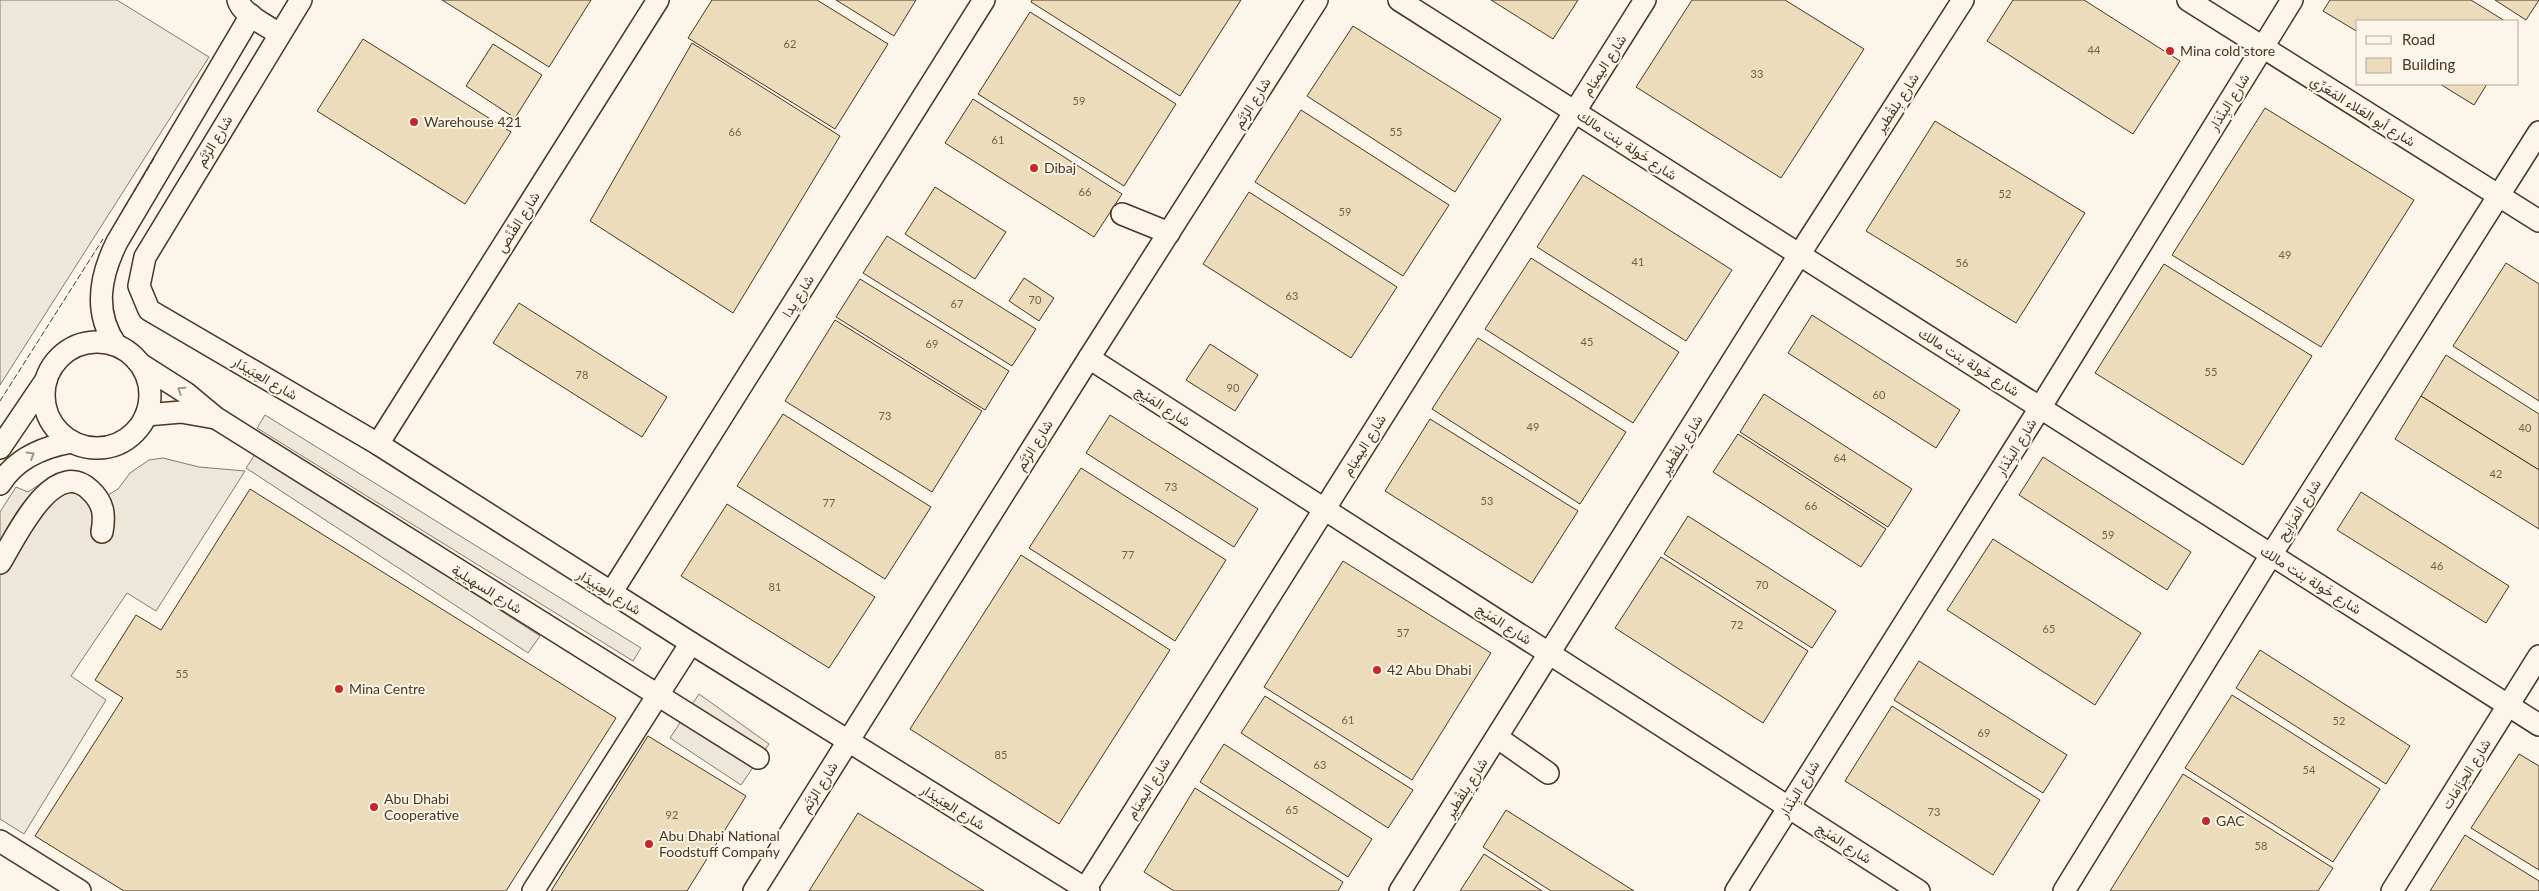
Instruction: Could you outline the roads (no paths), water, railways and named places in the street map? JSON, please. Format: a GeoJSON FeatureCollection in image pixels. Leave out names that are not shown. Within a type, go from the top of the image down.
{"type":"FeatureCollection","features":[{"type":"Feature","properties":{"kind":"street","name":"شارع الرُتَم"},"geometry":{"type":"LineString","coordinates":[[139,286],[145,257],[301,0]]}},
{"type":"Feature","properties":{"kind":"street","name":"شارع الفُنْص"},"geometry":{"type":"LineString","coordinates":[[378,444],[658,0]]}},
{"type":"Feature","properties":{"kind":"street","name":"شارع يِدا"},"geometry":{"type":"LineString","coordinates":[[611,592],[984,0]]}},
{"type":"Feature","properties":{"kind":"street","name":"شارع الرُتَم"},"geometry":{"type":"LineString","coordinates":[[754,891],[1089,358],[1318,0]]}},
{"type":"Feature","properties":{"kind":"street","name":"شارع خَولة بنت مالك"},"geometry":{"type":"LineString","coordinates":[[1399,0],[2539,725]]}},
{"type":"Feature","properties":{"kind":"street","name":"شارع اليميَام"},"geometry":{"type":"LineString","coordinates":[[1086,890],[1574,111],[1646,0]]}},
{"type":"Feature","properties":{"kind":"street","name":"شارع بِلقْطير"},"geometry":{"type":"LineString","coordinates":[[1400,891],[1498,738],[1799,255],[1963,0]]}},
{"type":"Feature","properties":{"kind":"street","name":"شارع أبو العَلاء المَعَرِّي"},"geometry":{"type":"LineString","coordinates":[[2188,0],[2498,197],[2539,221]]}},
{"type":"Feature","properties":{"kind":"street","name":"شارع البِنْدَار"},"geometry":{"type":"LineString","coordinates":[[1736,891],[2040,408],[2292,0]]}},
{"type":"Feature","properties":{"kind":"street"},"geometry":{"type":"LineString","coordinates":[[116,345],[107,329],[101,312],[103,280],[111,254],[245,8],[279,34]]}},
{"type":"Feature","properties":{"kind":"street","name":"شارع المَرَايِح"},"geometry":{"type":"LineString","coordinates":[[2064,891],[2271,554],[2539,132]]}},
{"type":"Feature","properties":{"kind":"street"},"geometry":{"type":"LineString","coordinates":[[1122,214],[1169,233]]}},
{"type":"Feature","properties":{"kind":"street","name":"شارع العِبَيدَار"},"geometry":{"type":"LineString","coordinates":[[139,286],[149,310],[378,444],[847,742],[1086,890]]}},
{"type":"Feature","properties":{"kind":"street"},"geometry":{"type":"LineString","coordinates":[[79,345],[101,312]]}},
{"type":"Feature","properties":{"kind":"street"},"geometry":{"type":"LineString","coordinates":[[0,448],[46,380],[53,365],[64,353],[79,345],[91,342],[116,345],[135,356],[142,365],[148,378],[151,393],[146,415],[134,433],[120,443],[103,448],[85,447],[72,442],[60,434],[48,415],[44,394],[46,380]]}},
{"type":"Feature","properties":{"kind":"street","name":"شارع المَيْج"},"geometry":{"type":"LineString","coordinates":[[1089,358],[1919,891]]}},
{"type":"Feature","properties":{"kind":"street","name":"شارع السهيلية"},"geometry":{"type":"LineString","coordinates":[[142,365],[186,393],[216,418],[758,758]]}},
{"type":"Feature","properties":{"kind":"street","name":"شارع السهيلية"},"geometry":{"type":"LineString","coordinates":[[146,415],[181,412],[216,418]]}},
{"type":"Feature","properties":{"kind":"street"},"geometry":{"type":"LineString","coordinates":[[0,484],[16,466],[32,454],[51,445],[72,442]]}},
{"type":"Feature","properties":{"kind":"street"},"geometry":{"type":"LineString","coordinates":[[0,562],[42,495],[56,485],[72,483],[88,488],[100,500],[105,516],[102,532]]}},
{"type":"Feature","properties":{"kind":"street"},"geometry":{"type":"LineString","coordinates":[[533,891],[691,643]]}},
{"type":"Feature","properties":{"kind":"street","name":"شارع الحِزَامَات"},"geometry":{"type":"LineString","coordinates":[[2392,891],[2539,656]]}},
{"type":"Feature","properties":{"kind":"street"},"geometry":{"type":"LineString","coordinates":[[1498,738],[1548,773]]}},
{"type":"Feature","properties":{"kind":"street"},"geometry":{"type":"LineString","coordinates":[[0,842],[80,891]]}},
{"type":"Feature","properties":{"kind":"place","name":"Mina cold store"},"geometry":{"type":"Point","coordinates":[2170,51]}},
{"type":"Feature","properties":{"kind":"place","name":"Warehouse 421"},"geometry":{"type":"Point","coordinates":[414,122]}},
{"type":"Feature","properties":{"kind":"place","name":"Dibaj"},"geometry":{"type":"Point","coordinates":[1034,168]}},
{"type":"Feature","properties":{"kind":"place","name":"42 Abu Dhabi"},"geometry":{"type":"Point","coordinates":[1377,670]}},
{"type":"Feature","properties":{"kind":"place","name":"Mina Centre"},"geometry":{"type":"Point","coordinates":[339,689]}},
{"type":"Feature","properties":{"kind":"place","name":"Abu Dhabi Cooperative"},"geometry":{"type":"Point","coordinates":[374,807]}},
{"type":"Feature","properties":{"kind":"place","name":"GAC"},"geometry":{"type":"Point","coordinates":[2206,821]}},
{"type":"Feature","properties":{"kind":"place","name":"Abu Dhabi National Foodstuff Company"},"geometry":{"type":"Point","coordinates":[649,844]}}]}
